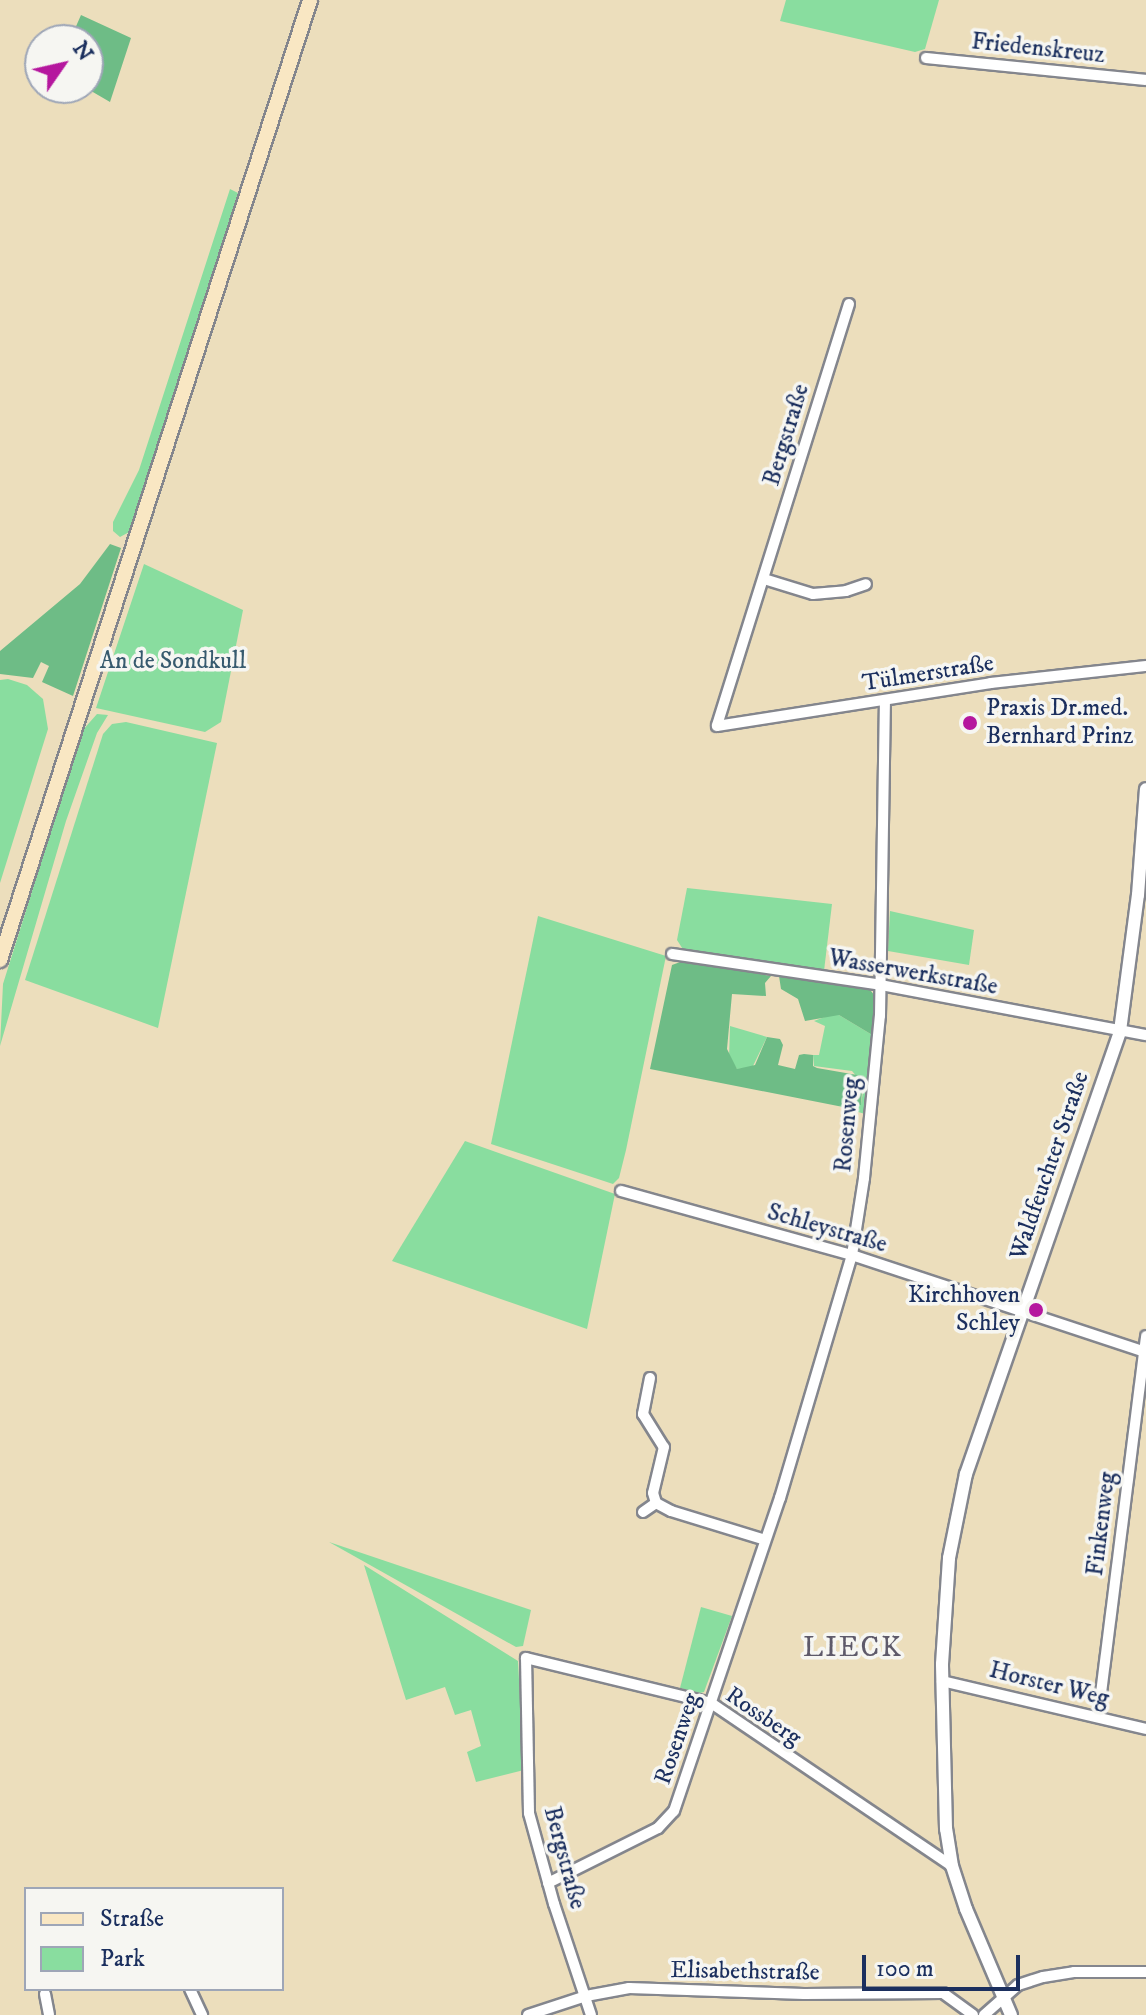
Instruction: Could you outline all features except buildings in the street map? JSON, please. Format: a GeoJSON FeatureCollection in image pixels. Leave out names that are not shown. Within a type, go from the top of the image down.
{"type":"FeatureCollection","features":[{"type":"Feature","properties":{"kind":"main road"},"geometry":{"type":"LineString","coordinates":[[0,960],[310,0]]}},
{"type":"Feature","properties":{"kind":"street","name":"Friedenskreuz"},"geometry":{"type":"LineString","coordinates":[[926,58],[1146,80]]}},
{"type":"Feature","properties":{"kind":"street","name":"Bergstraße"},"geometry":{"type":"LineString","coordinates":[[717,726],[849,304]]}},
{"type":"Feature","properties":{"kind":"street"},"geometry":{"type":"LineString","coordinates":[[764,579],[813,594],[846,591],[866,584]]}},
{"type":"Feature","properties":{"kind":"street","name":"Tülmerstraße"},"geometry":{"type":"LineString","coordinates":[[717,726],[1031,678],[1146,666]]}},
{"type":"Feature","properties":{"kind":"street","name":"Rosenweg"},"geometry":{"type":"LineString","coordinates":[[548,1883],[664,1824],[686,1784],[852,1255],[864,1178],[881,985],[885,701]]}},
{"type":"Feature","properties":{"kind":"street","name":"Waldfeuchter Straße"},"geometry":{"type":"LineString","coordinates":[[1011,2015],[979,1943],[952,1866],[943,1797],[942,1681],[946,1584],[955,1518],[1021,1310],[1120,1031],[1138,895],[1146,789]]}},
{"type":"Feature","properties":{"kind":"street","name":"Wasserwerkstraße"},"geometry":{"type":"LineString","coordinates":[[672,954],[881,985],[1146,1035]]}},
{"type":"Feature","properties":{"kind":"street","name":"Schleystraße"},"geometry":{"type":"LineString","coordinates":[[621,1191],[852,1255],[1144,1352]]}},
{"type":"Feature","properties":{"kind":"street","name":"Finkenweg"},"geometry":{"type":"LineString","coordinates":[[1098,1717],[1146,1336]]}},
{"type":"Feature","properties":{"kind":"street"},"geometry":{"type":"LineString","coordinates":[[650,1378],[643,1414],[664,1447],[653,1493],[656,1503],[671,1511],[765,1540]]}},
{"type":"Feature","properties":{"kind":"street"},"geometry":{"type":"LineString","coordinates":[[643,1512],[656,1503]]}},
{"type":"Feature","properties":{"kind":"street","name":"Bergstraße"},"geometry":{"type":"LineString","coordinates":[[526,1658],[529,1813],[591,2015]]}},
{"type":"Feature","properties":{"kind":"street","name":"Rossberg"},"geometry":{"type":"LineString","coordinates":[[526,1658],[711,1703],[952,1866]]}},
{"type":"Feature","properties":{"kind":"street","name":"Horster Weg"},"geometry":{"type":"LineString","coordinates":[[942,1681],[1146,1729]]}},
{"type":"Feature","properties":{"kind":"street"},"geometry":{"type":"LineString","coordinates":[[984,2015],[1018,1985],[1043,1977],[1074,1972],[1146,1972]]}},
{"type":"Feature","properties":{"kind":"street","name":"Elisabethstraße"},"geometry":{"type":"LineString","coordinates":[[528,2015],[586,1996],[629,1988],[804,1994],[943,1993],[973,2015]]}},
{"type":"Feature","properties":{"kind":"street"},"geometry":{"type":"LineString","coordinates":[[191,1991],[202,2015]]}},
{"type":"Feature","properties":{"kind":"street"},"geometry":{"type":"LineString","coordinates":[[45,1994],[49,2015]]}},
{"type":"Feature","properties":{"kind":"green space"},"geometry":{"type":"Polygon","coordinates":[[[786,0],[939,0],[925,49],[915,52],[780,21],[786,0]]]}},
{"type":"Feature","properties":{"kind":"green space"},"geometry":{"type":"Polygon","coordinates":[[[81,15],[101,24],[77,24],[81,15]]]}},
{"type":"Feature","properties":{"kind":"green space"},"geometry":{"type":"Polygon","coordinates":[[[104,26],[131,38],[110,102],[104,98],[104,26]]]}},
{"type":"Feature","properties":{"kind":"green space"},"geometry":{"type":"Polygon","coordinates":[[[230,189],[238,193],[131,531],[120,537],[113,531],[113,522],[139,470],[230,189]]]}},
{"type":"Feature","properties":{"kind":"green space"},"geometry":{"type":"Polygon","coordinates":[[[110,544],[121,548],[73,696],[42,682],[49,666],[41,662],[33,678],[0,674],[0,651],[80,584],[110,544]]]}},
{"type":"Feature","properties":{"kind":"green space","name":"An de Sondkull"},"geometry":{"type":"Polygon","coordinates":[[[144,564],[243,610],[221,722],[205,732],[96,708],[144,564]]]}},
{"type":"Feature","properties":{"kind":"green space"},"geometry":{"type":"Polygon","coordinates":[[[8,679],[27,685],[43,699],[48,729],[0,883],[0,680],[8,679]]]}},
{"type":"Feature","properties":{"kind":"green space"},"geometry":{"type":"Polygon","coordinates":[[[97,714],[108,715],[97,733],[66,821],[0,1046],[3,984],[82,731],[97,714]]]}},
{"type":"Feature","properties":{"kind":"green space"},"geometry":{"type":"Polygon","coordinates":[[[126,722],[217,743],[158,1028],[25,980],[103,734],[112,724],[126,722]]]}},
{"type":"Feature","properties":{"kind":"green space"},"geometry":{"type":"Polygon","coordinates":[[[687,888],[832,904],[824,971],[684,951],[677,940],[687,888]]]}},
{"type":"Feature","properties":{"kind":"green space"},"geometry":{"type":"Polygon","coordinates":[[[890,911],[974,930],[969,965],[888,951],[890,911]]]}},
{"type":"Feature","properties":{"kind":"green space"},"geometry":{"type":"Polygon","coordinates":[[[538,916],[666,956],[626,1150],[619,1178],[613,1184],[491,1144],[538,916]]]}},
{"type":"Feature","properties":{"kind":"green space"},"geometry":{"type":"Polygon","coordinates":[[[683,961],[771,976],[765,983],[766,996],[732,994],[727,1049],[737,1069],[755,1065],[767,1037],[780,1039],[783,1045],[778,1065],[795,1069],[799,1055],[813,1055],[813,1066],[817,1068],[863,1076],[861,1105],[838,1106],[650,1069],[672,965],[683,961]]]}},
{"type":"Feature","properties":{"kind":"green space"},"geometry":{"type":"Polygon","coordinates":[[[779,976],[867,986],[875,996],[874,1036],[839,1015],[805,1021],[798,999],[781,989],[779,976]]]}},
{"type":"Feature","properties":{"kind":"green space"},"geometry":{"type":"Polygon","coordinates":[[[839,1015],[874,1036],[865,1114],[838,1106],[861,1104],[864,1085],[852,1071],[814,1066],[813,1055],[819,1055],[825,1026],[814,1021],[839,1015]]]}},
{"type":"Feature","properties":{"kind":"green space"},"geometry":{"type":"Polygon","coordinates":[[[730,1026],[767,1037],[752,1068],[737,1069],[729,1058],[730,1026]]]}},
{"type":"Feature","properties":{"kind":"green space"},"geometry":{"type":"Polygon","coordinates":[[[465,1141],[615,1194],[587,1329],[392,1261],[465,1141]]]}},
{"type":"Feature","properties":{"kind":"green space"},"geometry":{"type":"Polygon","coordinates":[[[329,1542],[531,1610],[523,1646],[516,1647],[329,1542]]]}},
{"type":"Feature","properties":{"kind":"green space"},"geometry":{"type":"Polygon","coordinates":[[[364,1565],[518,1661],[524,1770],[476,1782],[467,1752],[481,1746],[471,1710],[455,1715],[445,1687],[406,1700],[364,1565]]]}},
{"type":"Feature","properties":{"kind":"green space"},"geometry":{"type":"Polygon","coordinates":[[[701,1607],[732,1616],[704,1692],[700,1693],[680,1688],[701,1607]]]}},
{"type":"Feature","properties":{"kind":"place","name":"Praxis Dr.med. Bernhard Prinz"},"geometry":{"type":"Point","coordinates":[970,723]}},
{"type":"Feature","properties":{"kind":"place","name":"Kirchhoven Schley"},"geometry":{"type":"Point","coordinates":[1036,1310]}},
{"type":"Feature","properties":{"kind":"district","name":"LIECK"},"geometry":{"type":"Point","coordinates":[853,1648]}}]}
